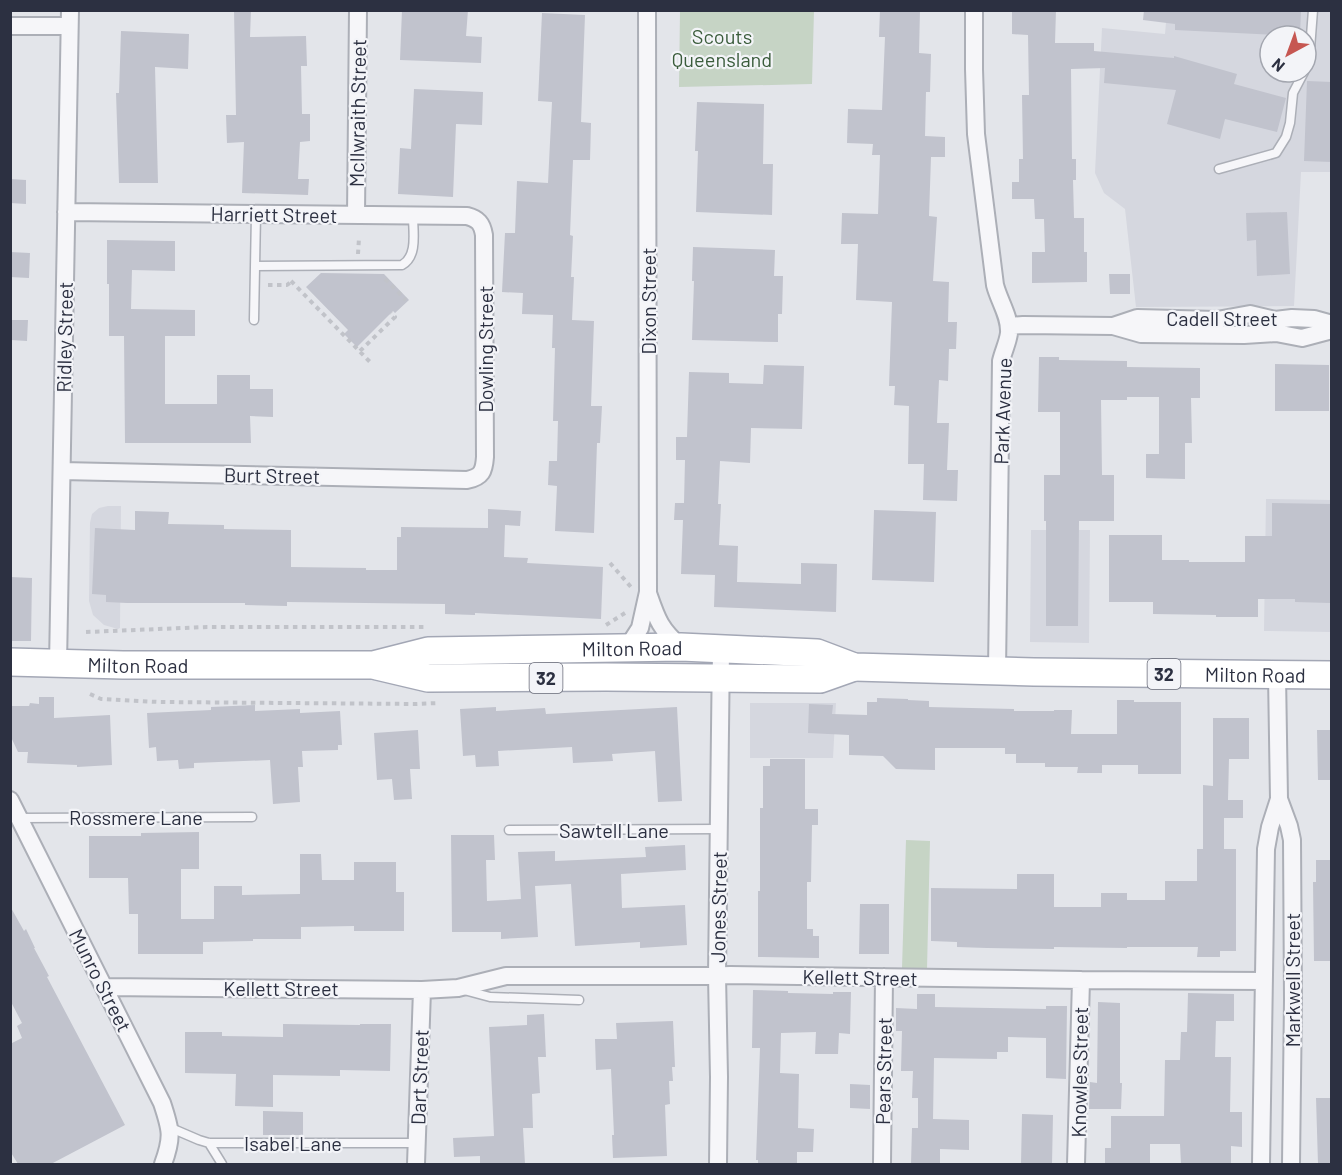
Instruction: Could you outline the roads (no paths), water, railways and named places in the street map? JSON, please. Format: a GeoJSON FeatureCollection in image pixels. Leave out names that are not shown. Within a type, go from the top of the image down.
{"type":"FeatureCollection","features":[{"type":"Feature","properties":{"kind":"main road","name":"Milton Road"},"geometry":{"type":"LineString","coordinates":[[10,662],[373,664],[428,651],[681,647],[817,653],[854,667],[1332,675]]}},
{"type":"Feature","properties":{"kind":"main road","name":"Milton Road"},"geometry":{"type":"LineString","coordinates":[[373,664],[428,678],[820,679],[854,667]]}},
{"type":"Feature","properties":{"kind":"street","name":"McIlwraith Street"},"geometry":{"type":"LineString","coordinates":[[356,216],[358,10]]}},
{"type":"Feature","properties":{"kind":"street","name":"Dixon Street"},"geometry":{"type":"LineString","coordinates":[[627,648],[640,628],[647,10]]}},
{"type":"Feature","properties":{"kind":"street"},"geometry":{"type":"LineString","coordinates":[[974,10],[976,134],[995,285],[1009,326]]}},
{"type":"Feature","properties":{"kind":"street"},"geometry":{"type":"LineString","coordinates":[[10,26],[69,18]]}},
{"type":"Feature","properties":{"kind":"street","name":"Ridley Street"},"geometry":{"type":"LineString","coordinates":[[58,664],[69,18]]}},
{"type":"Feature","properties":{"kind":"street","name":"Harriett Street"},"geometry":{"type":"LineString","coordinates":[[66,212],[467,216],[480,222]]}},
{"type":"Feature","properties":{"kind":"street","name":"Dowling Street"},"geometry":{"type":"LineString","coordinates":[[480,222],[484,235],[485,456],[485,466],[480,474]]}},
{"type":"Feature","properties":{"kind":"street","name":"Cadell Street"},"geometry":{"type":"LineString","coordinates":[[1212,327],[1227,319],[1250,314],[1275,320],[1314,319],[1332,324]]}},
{"type":"Feature","properties":{"kind":"street","name":"Cadell Street"},"geometry":{"type":"LineString","coordinates":[[1009,326],[1113,326],[1138,334],[1212,327],[1244,335],[1271,333],[1302,338],[1332,330]]}},
{"type":"Feature","properties":{"kind":"street","name":"Park Avenue"},"geometry":{"type":"LineString","coordinates":[[997,671],[1001,361],[1008,340],[1009,326]]}},
{"type":"Feature","properties":{"kind":"street","name":"Burt Street"},"geometry":{"type":"LineString","coordinates":[[62,471],[467,480],[480,474]]}},
{"type":"Feature","properties":{"kind":"street","name":"Dixon Street"},"geometry":{"type":"LineString","coordinates":[[640,591],[662,628],[681,647]]}},
{"type":"Feature","properties":{"kind":"street","name":"Jones Street"},"geometry":{"type":"LineString","coordinates":[[718,1164],[717,975],[721,649]]}},
{"type":"Feature","properties":{"kind":"street","name":"Markwell Street"},"geometry":{"type":"LineString","coordinates":[[1261,1164],[1266,849],[1279,799],[1277,675]]}},
{"type":"Feature","properties":{"kind":"street","name":"Markwell Street"},"geometry":{"type":"LineString","coordinates":[[1279,799],[1292,840],[1291,1164]]}},
{"type":"Feature","properties":{"kind":"street","name":"Munro Street"},"geometry":{"type":"LineString","coordinates":[[10,800],[162,1103],[171,1128]]}},
{"type":"Feature","properties":{"kind":"street","name":"Kellett Street"},"geometry":{"type":"LineString","coordinates":[[105,987],[422,990],[458,988],[506,976],[717,975],[1264,981]]}},
{"type":"Feature","properties":{"kind":"street","name":"Pears Street"},"geometry":{"type":"LineString","coordinates":[[882,1164],[884,977]]}},
{"type":"Feature","properties":{"kind":"street","name":"Knowles Street"},"geometry":{"type":"LineString","coordinates":[[1076,1164],[1081,980]]}},
{"type":"Feature","properties":{"kind":"street","name":"Dart Street"},"geometry":{"type":"LineString","coordinates":[[416,1164],[422,990]]}},
{"type":"Feature","properties":{"kind":"street"},"geometry":{"type":"LineString","coordinates":[[163,1164],[171,1128]]}},
{"type":"Feature","properties":{"kind":"lane"},"geometry":{"type":"LineString","coordinates":[[1219,169],[1276,153],[1286,137],[1293,93],[1298,84]]}},
{"type":"Feature","properties":{"kind":"lane"},"geometry":{"type":"LineString","coordinates":[[254,320],[256,214]]}},
{"type":"Feature","properties":{"kind":"lane"},"geometry":{"type":"LineString","coordinates":[[255,266],[402,265],[408,262],[412,255],[413,216]]}},
{"type":"Feature","properties":{"kind":"lane","name":"Rossmere Lane"},"geometry":{"type":"LineString","coordinates":[[20,818],[252,817]]}},
{"type":"Feature","properties":{"kind":"lane","name":"Sawtell Lane"},"geometry":{"type":"LineString","coordinates":[[509,830],[719,830]]}},
{"type":"Feature","properties":{"kind":"lane","name":"Kellett Street"},"geometry":{"type":"LineString","coordinates":[[458,988],[490,997],[579,1000]]}},
{"type":"Feature","properties":{"kind":"lane","name":"Isabel Lane"},"geometry":{"type":"LineString","coordinates":[[171,1128],[209,1143],[417,1143]]}},
{"type":"Feature","properties":{"kind":"lane"},"geometry":{"type":"LineString","coordinates":[[209,1143],[222,1164]]}},
{"type":"Feature","properties":{"kind":"park label","name":"Scouts Queensland"},"geometry":{"type":"Point","coordinates":[722,48]}}]}
